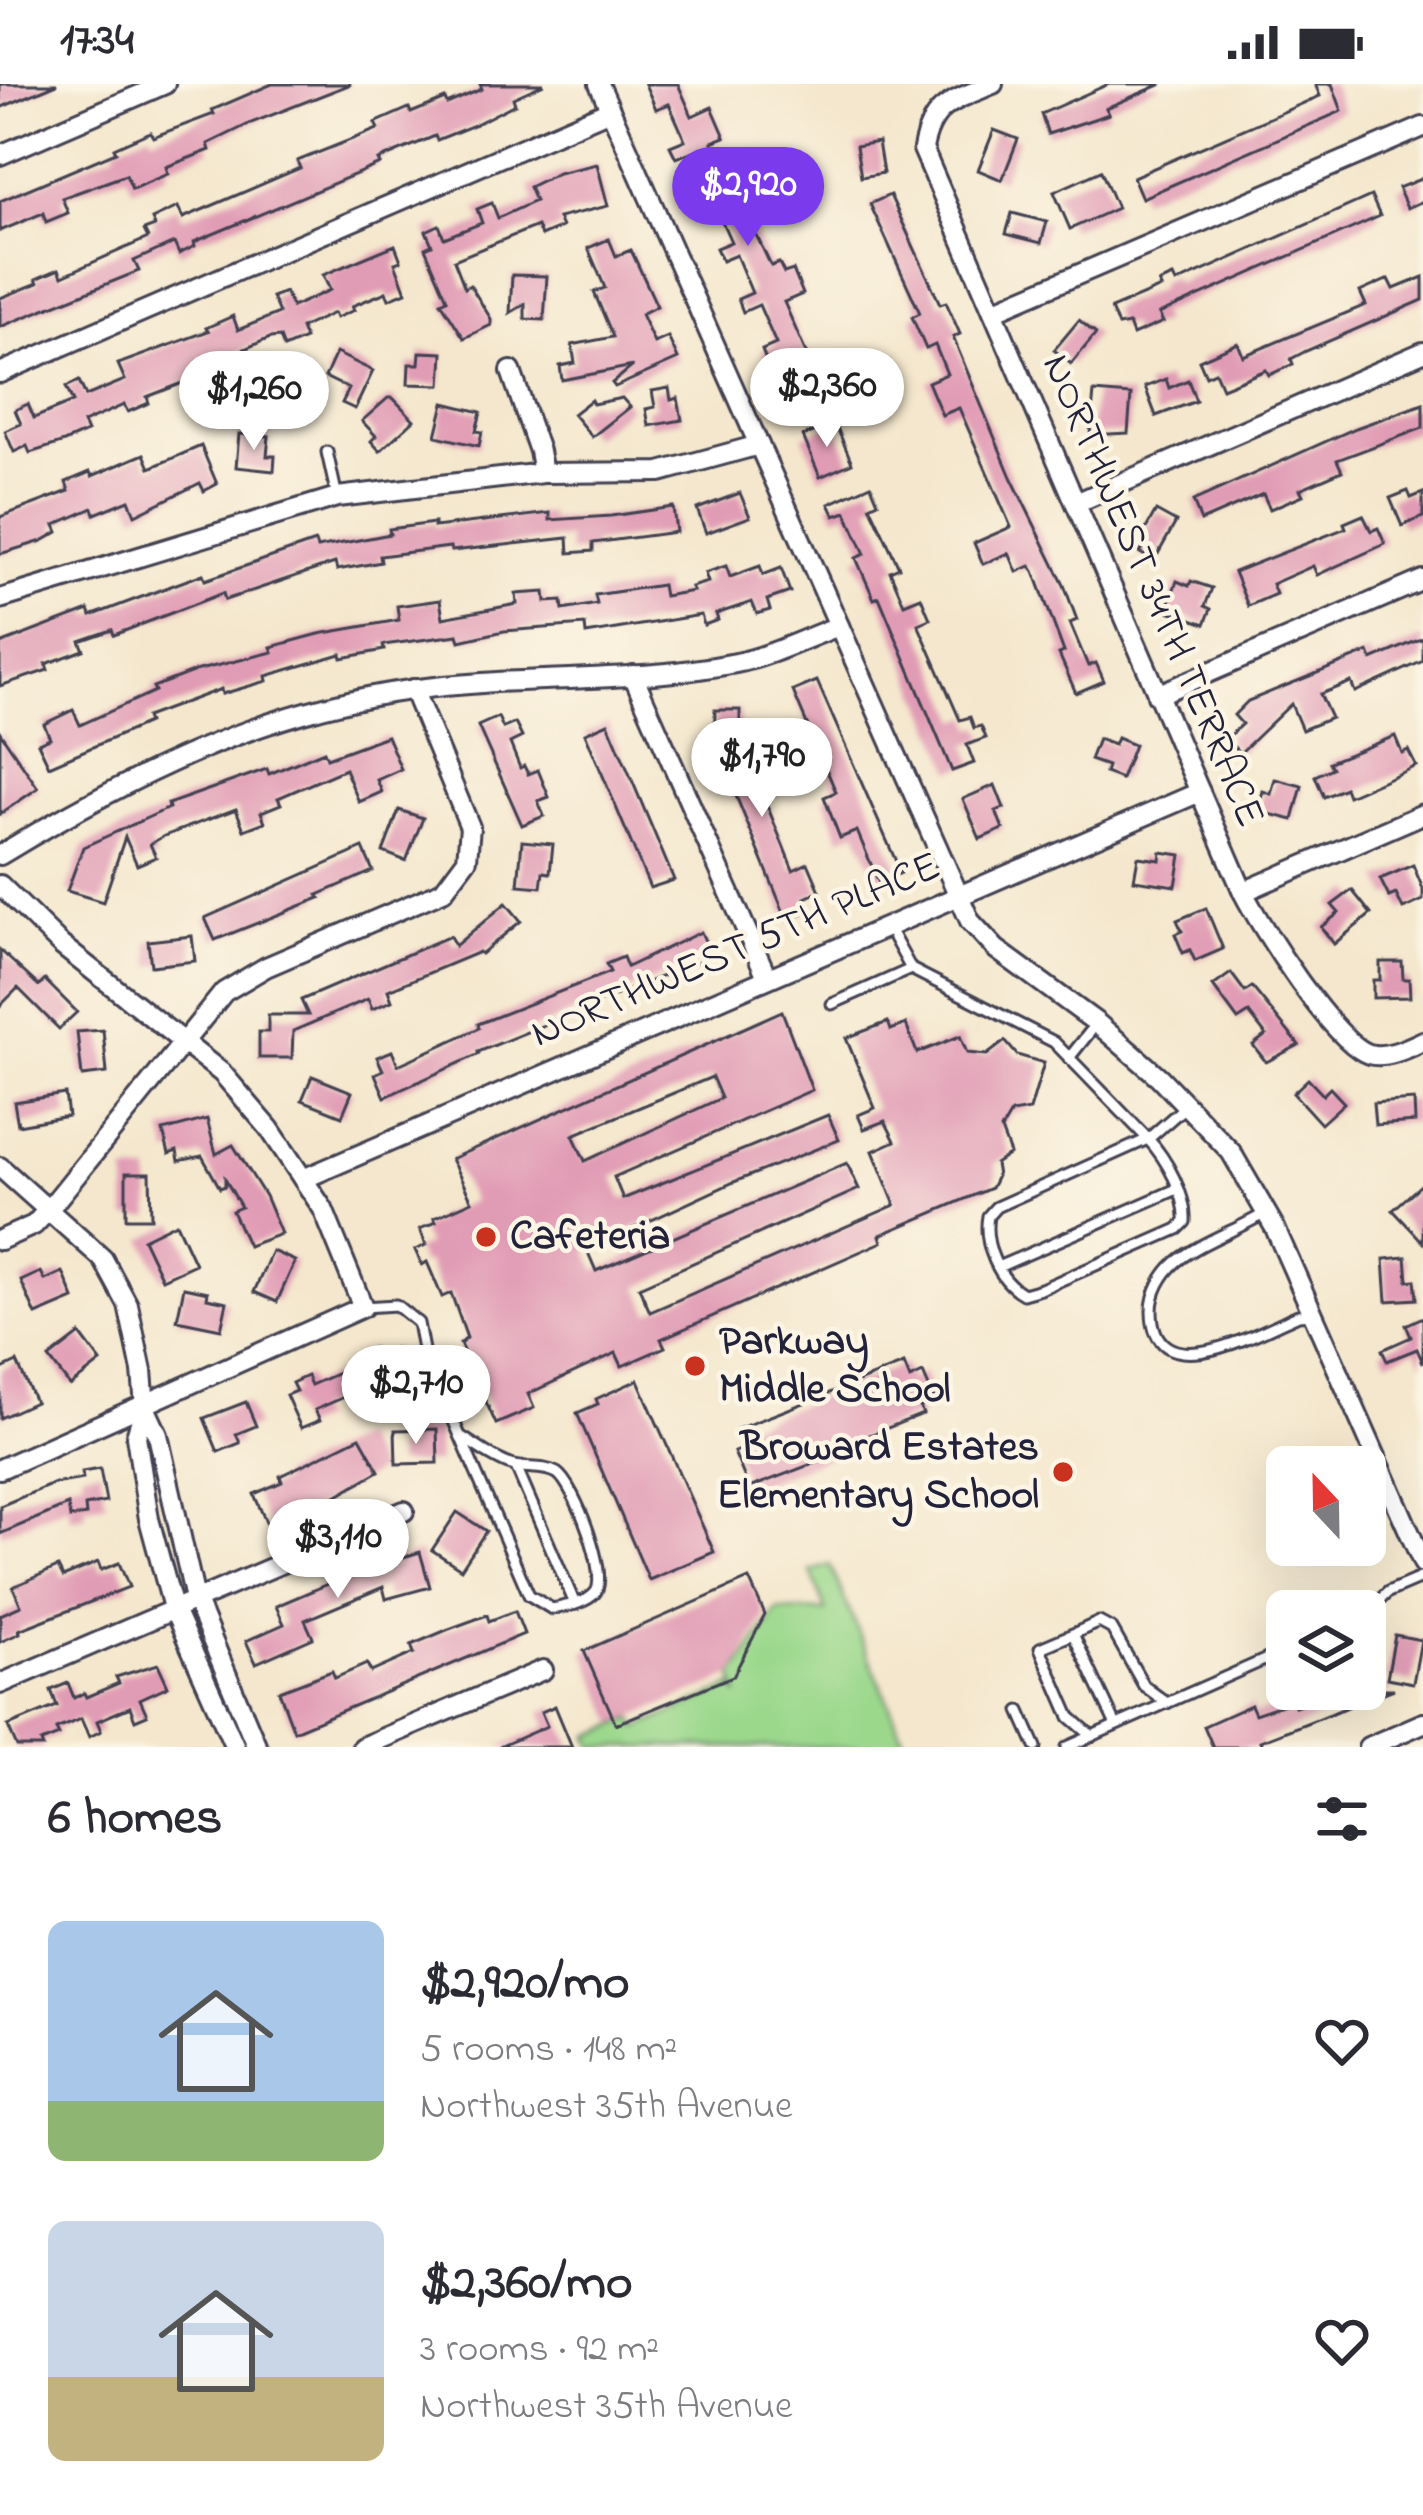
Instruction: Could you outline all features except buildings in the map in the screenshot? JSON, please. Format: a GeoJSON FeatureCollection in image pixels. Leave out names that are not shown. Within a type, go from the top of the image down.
{"type":"FeatureCollection","features":[{"type":"Feature","properties":{"kind":"street"},"geometry":{"type":"LineString","coordinates":[[0,155],[165,84]]}},
{"type":"Feature","properties":{"kind":"street"},"geometry":{"type":"LineString","coordinates":[[598,84],[970,921],[996,949],[1097,1023],[1231,1152],[1267,1212],[1423,1563]]}},
{"type":"Feature","properties":{"kind":"street","name":"NORTHWEST 34TH TERRACE"},"geometry":{"type":"LineString","coordinates":[[993,84],[945,105],[927,125],[922,149],[1243,892],[1259,925],[1344,1038],[1370,1055],[1398,1052],[1423,1041]]}},
{"type":"Feature","properties":{"kind":"street"},"geometry":{"type":"LineString","coordinates":[[0,373],[610,110]]}},
{"type":"Feature","properties":{"kind":"street"},"geometry":{"type":"LineString","coordinates":[[993,311],[1423,127]]}},
{"type":"Feature","properties":{"kind":"street"},"geometry":{"type":"LineString","coordinates":[[1076,503],[1423,352]]}},
{"type":"Feature","properties":{"kind":"street"},"geometry":{"type":"LineString","coordinates":[[511,371],[543,473]]}},
{"type":"Feature","properties":{"kind":"street"},"geometry":{"type":"LineString","coordinates":[[0,599],[337,497],[543,473],[660,472],[759,445]]}},
{"type":"Feature","properties":{"kind":"street"},"geometry":{"type":"LineString","coordinates":[[1157,695],[1423,580]]}},
{"type":"Feature","properties":{"kind":"street"},"geometry":{"type":"LineString","coordinates":[[0,855],[91,799],[190,753],[293,716],[413,689],[633,675],[740,662],[839,626]]}},
{"type":"Feature","properties":{"kind":"street"},"geometry":{"type":"LineString","coordinates":[[633,675],[766,977]]}},
{"type":"Feature","properties":{"kind":"street"},"geometry":{"type":"LineString","coordinates":[[0,1240],[34,1225],[50,1209],[224,992],[266,967],[442,891],[467,860],[470,827],[413,689]]}},
{"type":"Feature","properties":{"kind":"street","name":"NORTHWEST 5TH PLACE"},"geometry":{"type":"LineString","coordinates":[[303,1179],[1199,792]]}},
{"type":"Feature","properties":{"kind":"street"},"geometry":{"type":"LineString","coordinates":[[1243,892],[1423,814]]}},
{"type":"Feature","properties":{"kind":"street"},"geometry":{"type":"LineString","coordinates":[[0,885],[61,945],[238,1091],[323,1209],[363,1306],[0,1468]]}},
{"type":"Feature","properties":{"kind":"street"},"geometry":{"type":"LineString","coordinates":[[0,1167],[103,1259],[128,1305],[145,1407],[158,1436],[195,1599],[256,1747]]}},
{"type":"Feature","properties":{"kind":"street"},"geometry":{"type":"LineString","coordinates":[[145,1407],[136,1436],[149,1519],[173,1608],[235,1747]]}},
{"type":"Feature","properties":{"kind":"street"},"geometry":{"type":"LineString","coordinates":[[0,1684],[404,1511]]}},
{"type":"Feature","properties":{"kind":"street"},"geometry":{"type":"LineString","coordinates":[[362,1747],[543,1670]]}},
{"type":"Feature","properties":{"kind":"street"},"geometry":{"type":"LineString","coordinates":[[1368,1747],[1423,1724]]}},
{"type":"Feature","properties":{"kind":"lane"},"geometry":{"type":"LineString","coordinates":[[327,452],[337,497]]}},
{"type":"Feature","properties":{"kind":"lane"},"geometry":{"type":"LineString","coordinates":[[887,925],[910,969],[1054,1042],[1148,1138],[1159,1150],[1186,1209],[1185,1222],[1158,1238],[1023,1294],[1013,1288],[998,1267],[986,1230],[988,1216],[996,1207],[1148,1138],[1187,1106]]}},
{"type":"Feature","properties":{"kind":"lane"},"geometry":{"type":"LineString","coordinates":[[832,1004],[910,969]]}},
{"type":"Feature","properties":{"kind":"lane"},"geometry":{"type":"LineString","coordinates":[[1069,1058],[1097,1023]]}},
{"type":"Feature","properties":{"kind":"lane"},"geometry":{"type":"LineString","coordinates":[[998,1267],[1177,1189]]}},
{"type":"Feature","properties":{"kind":"lane"},"geometry":{"type":"LineString","coordinates":[[1267,1212],[1173,1264],[1158,1285],[1152,1307],[1154,1328],[1166,1346],[1186,1354],[1208,1352],[1298,1315],[1313,1314]]}},
{"type":"Feature","properties":{"kind":"lane"},"geometry":{"type":"LineString","coordinates":[[363,1306],[396,1305],[418,1324],[423,1350],[529,1595],[552,1609],[575,1604],[596,1592],[602,1576],[567,1483],[539,1467],[516,1467],[462,1437]]}},
{"type":"Feature","properties":{"kind":"lane"},"geometry":{"type":"LineString","coordinates":[[516,1467],[575,1604]]}},
{"type":"Feature","properties":{"kind":"lane"},"geometry":{"type":"LineString","coordinates":[[1386,1594],[1423,1577]]}},
{"type":"Feature","properties":{"kind":"lane"},"geometry":{"type":"LineString","coordinates":[[1092,1736],[1070,1717],[1040,1648],[1099,1622],[1112,1629],[1144,1686],[1167,1703]]}},
{"type":"Feature","properties":{"kind":"lane"},"geometry":{"type":"LineString","coordinates":[[1073,1634],[1116,1725]]}},
{"type":"Feature","properties":{"kind":"lane"},"geometry":{"type":"LineString","coordinates":[[1067,1747],[1266,1659]]}},
{"type":"Feature","properties":{"kind":"lane"},"geometry":{"type":"LineString","coordinates":[[1021,1711],[1036,1747]]}},
{"type":"Feature","properties":{"kind":"green space"},"geometry":{"type":"Polygon","coordinates":[[[830,1565],[907,1747],[594,1747],[590,1736],[633,1718],[638,1728],[733,1686],[739,1696],[733,1676],[777,1610],[826,1611],[811,1571],[830,1565]]]}},
{"type":"Feature","properties":{"kind":"place","name":"Cafeteria"},"geometry":{"type":"Point","coordinates":[486,1237]}},
{"type":"Feature","properties":{"kind":"place","name":"Parkway Middle School"},"geometry":{"type":"Point","coordinates":[695,1366]}},
{"type":"Feature","properties":{"kind":"place","name":"Broward Estates Elementary School"},"geometry":{"type":"Point","coordinates":[1063,1472]}}]}
